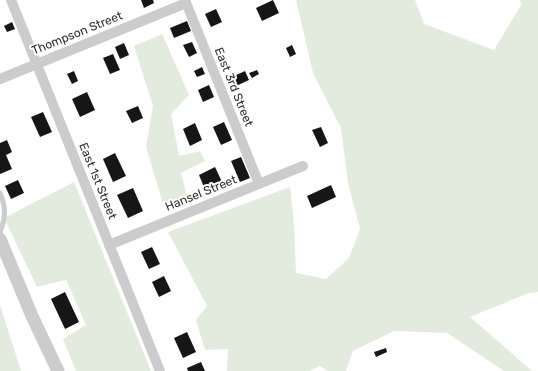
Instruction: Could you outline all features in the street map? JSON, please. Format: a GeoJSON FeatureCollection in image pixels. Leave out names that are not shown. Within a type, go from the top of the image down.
{"type":"FeatureCollection","features":[{"type":"Feature","properties":{"kind":"street","name":"East 1st Street"},"geometry":{"type":"LineString","coordinates":[[11,0],[160,371]]}},
{"type":"Feature","properties":{"kind":"street","name":"Thompson Street"},"geometry":{"type":"LineString","coordinates":[[0,79],[185,2]]}},
{"type":"Feature","properties":{"kind":"street","name":"East 3rd Street"},"geometry":{"type":"LineString","coordinates":[[185,2],[259,184]]}},
{"type":"Feature","properties":{"kind":"street","name":"Hansel Street"},"geometry":{"type":"LineString","coordinates":[[109,245],[303,166]]}},
{"type":"Feature","properties":{"kind":"street"},"geometry":{"type":"LineString","coordinates":[[0,239],[32,316],[58,371]]}},
{"type":"Feature","properties":{"kind":"lane"},"geometry":{"type":"LineString","coordinates":[[0,193],[4,202],[6,215],[0,232]]}},
{"type":"Feature","properties":{"kind":"shaded area"},"geometry":{"type":"Polygon","coordinates":[[[296,0],[415,0],[424,24],[494,50],[521,5],[520,0],[538,0],[538,292],[529,293],[470,317],[532,371],[504,371],[447,333],[394,331],[353,351],[346,371],[328,371],[320,366],[309,371],[227,371],[228,349],[205,350],[196,320],[207,306],[168,232],[290,187],[294,225],[296,273],[326,279],[349,258],[360,229],[348,183],[341,128],[313,73],[296,0]]]}},
{"type":"Feature","properties":{"kind":"shaded area"},"geometry":{"type":"Polygon","coordinates":[[[162,34],[189,95],[171,114],[179,156],[200,151],[205,161],[181,173],[188,200],[164,207],[146,147],[153,106],[134,46],[162,34]]]}},
{"type":"Feature","properties":{"kind":"shaded area"},"geometry":{"type":"Polygon","coordinates":[[[74,182],[151,371],[76,371],[63,339],[86,325],[66,280],[37,287],[4,218],[74,182]]]}},
{"type":"Feature","properties":{"kind":"shaded area"},"geometry":{"type":"Polygon","coordinates":[[[0,305],[21,371],[0,371],[0,305]]]}},
{"type":"Feature","properties":{"kind":"building"},"geometry":{"type":"Polygon","coordinates":[[[141,0],[153,0],[154,3],[144,8],[141,0]]]}},
{"type":"Feature","properties":{"kind":"building"},"geometry":{"type":"Polygon","coordinates":[[[273,0],[279,13],[262,21],[256,8],[273,0]]]}},
{"type":"Feature","properties":{"kind":"building"},"geometry":{"type":"Polygon","coordinates":[[[216,9],[222,22],[211,27],[205,14],[216,9]]]}},
{"type":"Feature","properties":{"kind":"building"},"geometry":{"type":"Polygon","coordinates":[[[187,21],[191,31],[174,38],[170,28],[187,21]]]}},
{"type":"Feature","properties":{"kind":"building"},"geometry":{"type":"Polygon","coordinates":[[[12,22],[15,29],[7,32],[4,26],[12,22]]]}},
{"type":"Feature","properties":{"kind":"building"},"geometry":{"type":"Polygon","coordinates":[[[192,42],[197,53],[189,57],[183,45],[192,42]]]}},
{"type":"Feature","properties":{"kind":"building"},"geometry":{"type":"Polygon","coordinates":[[[124,43],[129,55],[120,59],[115,47],[124,43]]]}},
{"type":"Feature","properties":{"kind":"building"},"geometry":{"type":"Polygon","coordinates":[[[292,45],[296,54],[290,57],[286,48],[292,45]]]}},
{"type":"Feature","properties":{"kind":"building"},"geometry":{"type":"Polygon","coordinates":[[[113,54],[120,70],[110,74],[103,58],[113,54]]]}},
{"type":"Feature","properties":{"kind":"building"},"geometry":{"type":"Polygon","coordinates":[[[202,67],[205,74],[197,77],[194,71],[202,67]]]}},
{"type":"Feature","properties":{"kind":"building"},"geometry":{"type":"Polygon","coordinates":[[[257,70],[259,74],[252,78],[249,73],[257,70]]]}},
{"type":"Feature","properties":{"kind":"building"},"geometry":{"type":"Polygon","coordinates":[[[74,71],[78,81],[72,84],[67,74],[74,71]]]}},
{"type":"Feature","properties":{"kind":"building"},"geometry":{"type":"Polygon","coordinates":[[[245,71],[249,80],[236,86],[232,77],[245,71]]]}},
{"type":"Feature","properties":{"kind":"building"},"geometry":{"type":"Polygon","coordinates":[[[209,85],[214,97],[203,102],[198,90],[209,85]]]}},
{"type":"Feature","properties":{"kind":"building"},"geometry":{"type":"Polygon","coordinates":[[[87,92],[95,110],[80,117],[72,99],[87,92]]]}},
{"type":"Feature","properties":{"kind":"building"},"geometry":{"type":"Polygon","coordinates":[[[138,106],[143,118],[132,123],[126,111],[138,106]]]}},
{"type":"Feature","properties":{"kind":"building"},"geometry":{"type":"Polygon","coordinates":[[[43,112],[52,132],[40,137],[31,117],[43,112]]]}},
{"type":"Feature","properties":{"kind":"building"},"geometry":{"type":"Polygon","coordinates":[[[224,122],[232,140],[221,145],[213,127],[224,122]]]}},
{"type":"Feature","properties":{"kind":"building"},"geometry":{"type":"Polygon","coordinates":[[[195,123],[202,140],[190,146],[183,129],[195,123]]]}},
{"type":"Feature","properties":{"kind":"building"},"geometry":{"type":"Polygon","coordinates":[[[321,127],[328,143],[320,147],[312,130],[321,127]]]}},
{"type":"Feature","properties":{"kind":"building"},"geometry":{"type":"Polygon","coordinates":[[[7,140],[12,152],[6,155],[12,169],[0,174],[0,143],[7,140]]]}},
{"type":"Feature","properties":{"kind":"building"},"geometry":{"type":"Polygon","coordinates":[[[115,153],[126,176],[113,182],[103,159],[115,153]]]}},
{"type":"Feature","properties":{"kind":"building"},"geometry":{"type":"Polygon","coordinates":[[[241,157],[250,178],[240,182],[231,161],[241,157]]]}},
{"type":"Feature","properties":{"kind":"building"},"geometry":{"type":"Polygon","coordinates":[[[215,167],[223,184],[206,192],[199,175],[215,167]]]}},
{"type":"Feature","properties":{"kind":"building"},"geometry":{"type":"Polygon","coordinates":[[[18,180],[24,193],[11,199],[5,186],[18,180]]]}},
{"type":"Feature","properties":{"kind":"building"},"geometry":{"type":"Polygon","coordinates":[[[331,185],[336,197],[312,208],[307,196],[331,185]]]}},
{"type":"Feature","properties":{"kind":"building"},"geometry":{"type":"Polygon","coordinates":[[[133,188],[143,211],[128,218],[117,195],[133,188]]]}},
{"type":"Feature","properties":{"kind":"building"},"geometry":{"type":"Polygon","coordinates":[[[152,247],[160,264],[149,269],[141,252],[152,247]]]}},
{"type":"Feature","properties":{"kind":"building"},"geometry":{"type":"Polygon","coordinates":[[[164,276],[171,291],[159,297],[152,282],[164,276]]]}},
{"type":"Feature","properties":{"kind":"building"},"geometry":{"type":"Polygon","coordinates":[[[65,292],[79,322],[65,329],[51,299],[65,292]]]}},
{"type":"Feature","properties":{"kind":"building"},"geometry":{"type":"Polygon","coordinates":[[[187,332],[196,352],[183,358],[174,338],[187,332]]]}},
{"type":"Feature","properties":{"kind":"building"},"geometry":{"type":"Polygon","coordinates":[[[386,348],[387,352],[376,357],[374,352],[386,348]]]}},
{"type":"Feature","properties":{"kind":"building"},"geometry":{"type":"Polygon","coordinates":[[[201,362],[205,371],[188,371],[187,368],[201,362]]]}}]}
